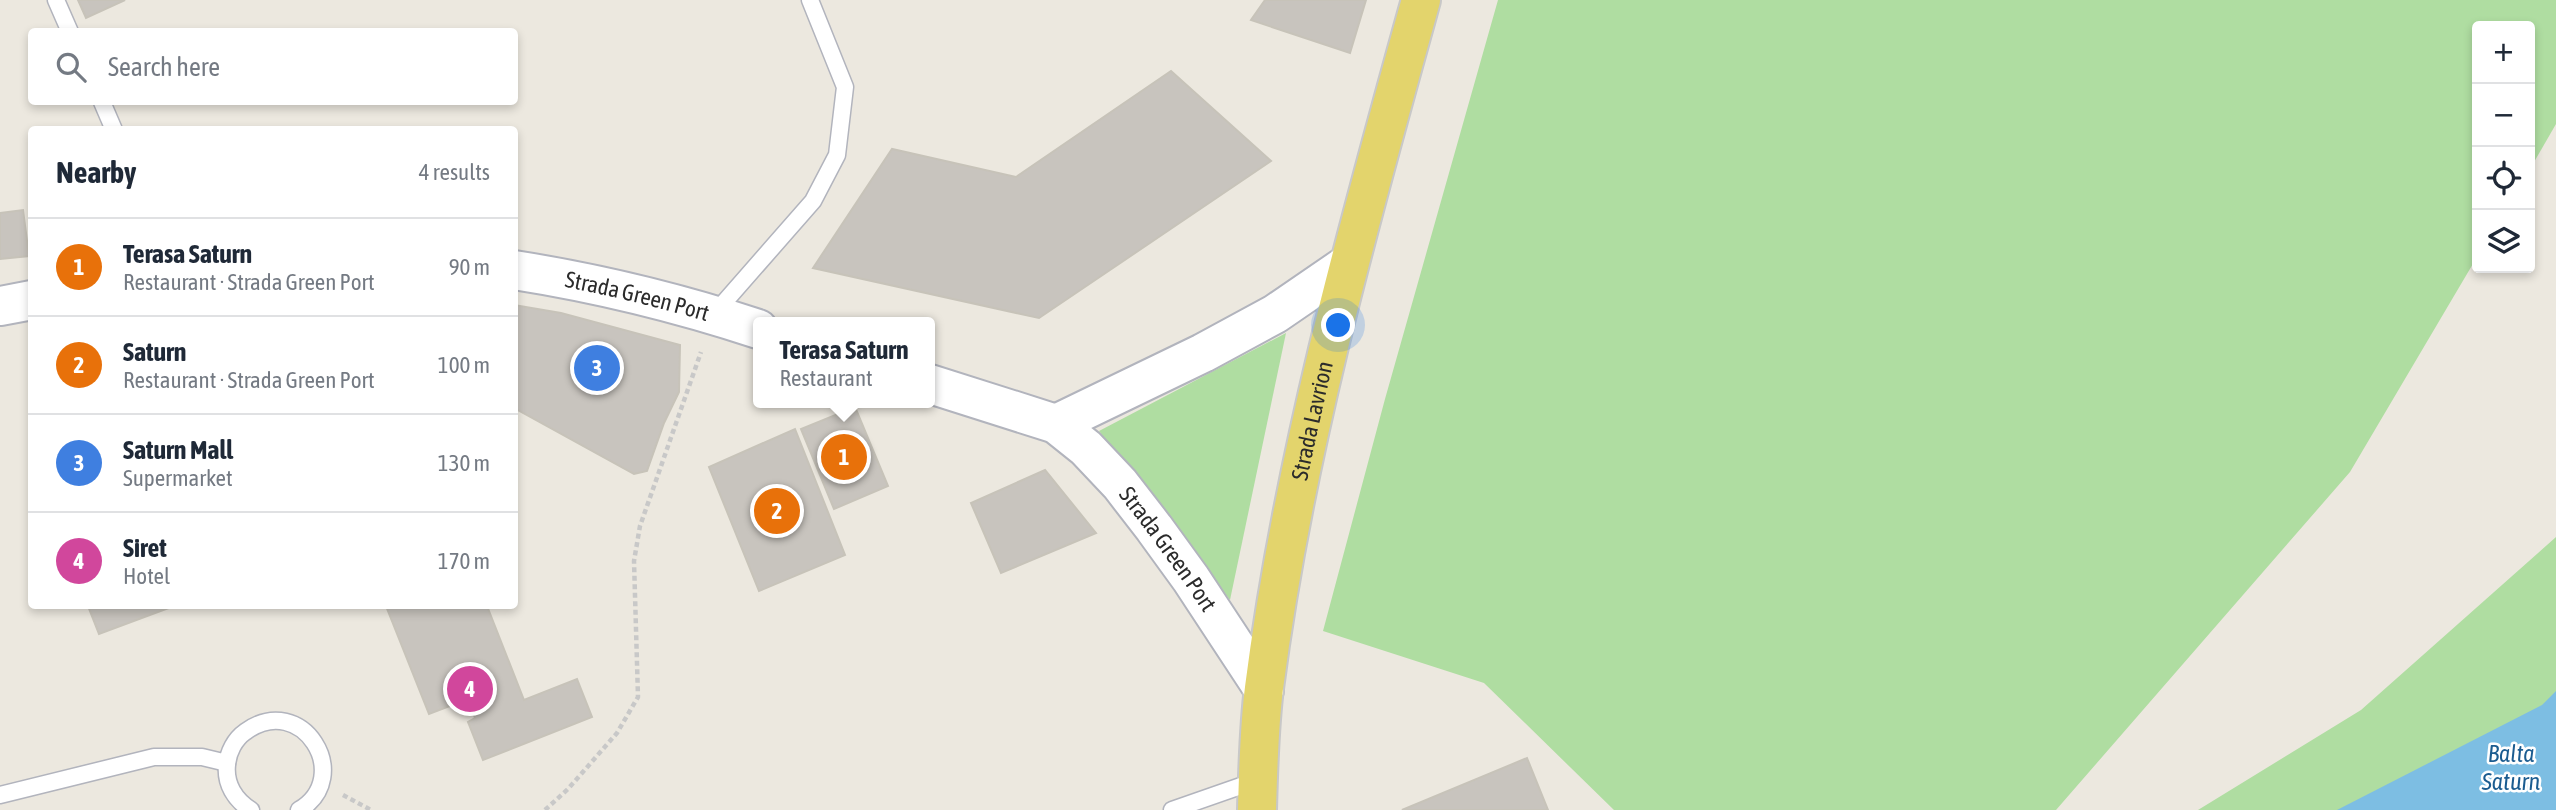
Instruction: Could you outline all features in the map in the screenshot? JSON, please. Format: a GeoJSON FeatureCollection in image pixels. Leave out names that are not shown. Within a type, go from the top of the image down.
{"type":"FeatureCollection","features":[{"type":"Feature","properties":{"kind":"main road","name":"Strada Lavrion"},"geometry":{"type":"LineString","coordinates":[[1257,795],[1264,690],[1279,588],[1316,395],[1348,264],[1421,0]]}},
{"type":"Feature","properties":{"kind":"street"},"geometry":{"type":"LineString","coordinates":[[1056,424],[1203,353],[1275,314],[1348,264]]}},
{"type":"Feature","properties":{"kind":"street","name":"Strada Green Port"},"geometry":{"type":"LineString","coordinates":[[518,271],[578,280],[714,314],[753,327]]}},
{"type":"Feature","properties":{"kind":"street"},"geometry":{"type":"LineString","coordinates":[[0,306],[28,301]]}},
{"type":"Feature","properties":{"kind":"street","name":"Strada Green Port"},"geometry":{"type":"LineString","coordinates":[[935,386],[1056,424],[1086,448],[1120,484],[1191,579],[1264,690]]}},
{"type":"Feature","properties":{"kind":"lane"},"geometry":{"type":"LineString","coordinates":[[56,0],[68,28]]}},
{"type":"Feature","properties":{"kind":"lane"},"geometry":{"type":"LineString","coordinates":[[714,314],[813,201],[838,155],[845,87],[810,0]]}},
{"type":"Feature","properties":{"kind":"lane"},"geometry":{"type":"LineString","coordinates":[[103,105],[112,126]]}},
{"type":"Feature","properties":{"kind":"lane"},"geometry":{"type":"LineString","coordinates":[[251,810],[233,793],[228,779],[227,763],[231,748],[240,735],[269,721],[300,727],[312,738],[320,751],[323,767],[321,783],[313,797],[299,810]]}},
{"type":"Feature","properties":{"kind":"lane"},"geometry":{"type":"LineString","coordinates":[[0,796],[154,757],[202,757],[227,763]]}},
{"type":"Feature","properties":{"kind":"lane"},"geometry":{"type":"LineString","coordinates":[[1172,810],[1257,795]]}},
{"type":"Feature","properties":{"kind":"path"},"geometry":{"type":"LineString","coordinates":[[545,810],[568,789],[617,733],[638,697],[634,561],[640,526],[714,314]]}},
{"type":"Feature","properties":{"kind":"green space"},"geometry":{"type":"Polygon","coordinates":[[[1498,0],[2556,0],[2556,124],[2535,160],[2535,21],[2472,21],[2472,265],[2350,472],[2056,810],[1614,810],[1484,683],[1323,631],[1385,399],[1498,0]]]}},
{"type":"Feature","properties":{"kind":"green space"},"geometry":{"type":"Polygon","coordinates":[[[1286,333],[1230,600],[1099,431],[1286,333]]]}},
{"type":"Feature","properties":{"kind":"green space"},"geometry":{"type":"Polygon","coordinates":[[[2556,537],[2556,810],[2198,810],[2361,710],[2556,537]]]}},
{"type":"Feature","properties":{"kind":"water","name":"Balta Saturn"},"geometry":{"type":"Polygon","coordinates":[[[2556,691],[2556,810],[2337,810],[2542,705],[2556,691]]]}},
{"type":"Feature","properties":{"kind":"building"},"geometry":{"type":"Polygon","coordinates":[[[78,0],[125,0],[86,18],[78,0]]]}},
{"type":"Feature","properties":{"kind":"building"},"geometry":{"type":"Polygon","coordinates":[[[1265,0],[1366,0],[1350,53],[1251,20],[1265,0]]]}},
{"type":"Feature","properties":{"kind":"building"},"geometry":{"type":"Polygon","coordinates":[[[1171,71],[1271,161],[1039,318],[813,268],[892,149],[1016,177],[1171,71]]]}},
{"type":"Feature","properties":{"kind":"building"},"geometry":{"type":"Polygon","coordinates":[[[23,210],[28,256],[0,259],[0,213],[23,210]]]}},
{"type":"Feature","properties":{"kind":"building"},"geometry":{"type":"Polygon","coordinates":[[[518,306],[561,313],[680,345],[679,392],[664,423],[647,471],[634,474],[518,410],[518,306]]]}},
{"type":"Feature","properties":{"kind":"building"},"geometry":{"type":"Polygon","coordinates":[[[855,408],[888,486],[834,509],[801,429],[855,408]]]}},
{"type":"Feature","properties":{"kind":"building"},"geometry":{"type":"Polygon","coordinates":[[[795,429],[845,555],[759,591],[709,467],[795,429]]]}},
{"type":"Feature","properties":{"kind":"building"},"geometry":{"type":"Polygon","coordinates":[[[1045,470],[1096,533],[1001,573],[971,503],[1045,470]]]}},
{"type":"Feature","properties":{"kind":"building"},"geometry":{"type":"Polygon","coordinates":[[[89,609],[166,609],[99,634],[89,609]]]}},
{"type":"Feature","properties":{"kind":"building"},"geometry":{"type":"Polygon","coordinates":[[[387,609],[488,609],[524,700],[577,679],[592,717],[483,760],[468,722],[475,718],[468,699],[429,714],[387,609]]]}},
{"type":"Feature","properties":{"kind":"building"},"geometry":{"type":"Polygon","coordinates":[[[1527,758],[1548,810],[1402,810],[1527,758]]]}},
{"type":"Feature","properties":{"kind":"place","name":"Saturn Mall"},"geometry":{"type":"Point","coordinates":[597,368]}},
{"type":"Feature","properties":{"kind":"place","name":"Terasa Saturn"},"geometry":{"type":"Point","coordinates":[844,457]}},
{"type":"Feature","properties":{"kind":"place","name":"Saturn"},"geometry":{"type":"Point","coordinates":[777,511]}},
{"type":"Feature","properties":{"kind":"place","name":"Siret"},"geometry":{"type":"Point","coordinates":[470,689]}}]}
